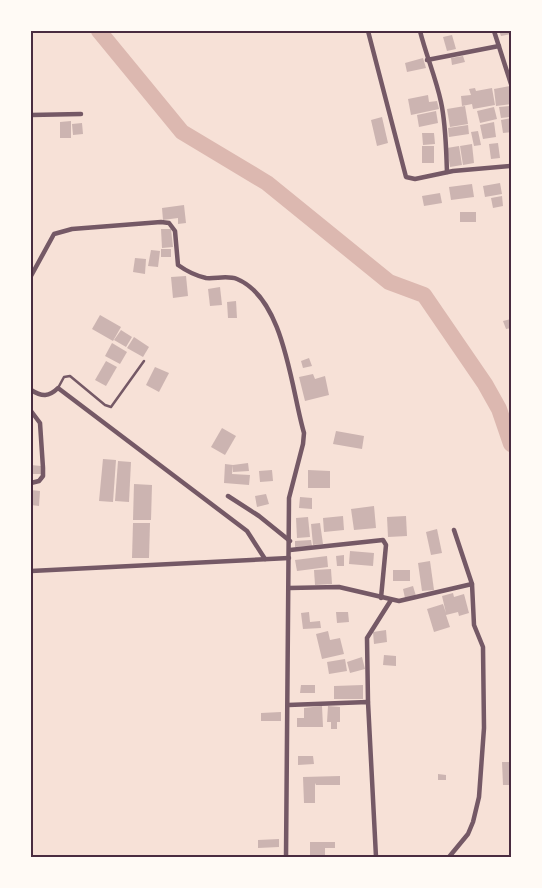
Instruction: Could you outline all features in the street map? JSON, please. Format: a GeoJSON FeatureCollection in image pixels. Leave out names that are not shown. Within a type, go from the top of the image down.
{"type":"FeatureCollection","features":[{"type":"Feature","properties":{"kind":"street"},"geometry":{"type":"LineString","coordinates":[[368,31],[403,172],[406,177],[415,179],[447,172],[511,166]]}},
{"type":"Feature","properties":{"kind":"street"},"geometry":{"type":"LineString","coordinates":[[420,31],[442,106],[447,172]]}},
{"type":"Feature","properties":{"kind":"street"},"geometry":{"type":"LineString","coordinates":[[494,31],[511,84]]}},
{"type":"Feature","properties":{"kind":"street"},"geometry":{"type":"LineString","coordinates":[[427,60],[498,46]]}},
{"type":"Feature","properties":{"kind":"street"},"geometry":{"type":"LineString","coordinates":[[31,115],[81,114]]}},
{"type":"Feature","properties":{"kind":"street"},"geometry":{"type":"LineString","coordinates":[[31,276],[54,234],[72,230],[161,222],[173,226],[178,265],[206,278],[235,278],[257,294],[266,306],[282,341],[304,433],[304,444],[289,498],[286,857]]}},
{"type":"Feature","properties":{"kind":"street"},"geometry":{"type":"LineString","coordinates":[[31,390],[39,395],[48,395],[58,388],[247,531],[265,560]]}},
{"type":"Feature","properties":{"kind":"street"},"geometry":{"type":"LineString","coordinates":[[31,411],[40,423],[43,476],[40,481],[31,484]]}},
{"type":"Feature","properties":{"kind":"street"},"geometry":{"type":"LineString","coordinates":[[228,496],[259,516],[290,541]]}},
{"type":"Feature","properties":{"kind":"street"},"geometry":{"type":"LineString","coordinates":[[449,857],[468,834],[479,797],[484,728],[484,657],[480,638],[474,625],[472,584],[454,530]]}},
{"type":"Feature","properties":{"kind":"street"},"geometry":{"type":"LineString","coordinates":[[290,550],[383,540],[386,545],[381,598]]}},
{"type":"Feature","properties":{"kind":"street"},"geometry":{"type":"LineString","coordinates":[[31,571],[289,558]]}},
{"type":"Feature","properties":{"kind":"street"},"geometry":{"type":"LineString","coordinates":[[289,588],[339,586],[391,600],[410,599],[472,584]]}},
{"type":"Feature","properties":{"kind":"street"},"geometry":{"type":"LineString","coordinates":[[376,857],[368,702],[367,638],[391,600]]}},
{"type":"Feature","properties":{"kind":"street"},"geometry":{"type":"LineString","coordinates":[[288,705],[368,702]]}},
{"type":"Feature","properties":{"kind":"lane"},"geometry":{"type":"LineString","coordinates":[[58,388],[64,377],[70,376],[105,405],[111,407],[144,361]]}},
{"type":"Feature","properties":{"kind":"building"},"geometry":{"type":"Polygon","coordinates":[[[499,31],[511,31],[511,34],[501,36],[499,31]]]}},
{"type":"Feature","properties":{"kind":"building"},"geometry":{"type":"Polygon","coordinates":[[[452,35],[456,49],[447,51],[443,37],[452,35]]]}},
{"type":"Feature","properties":{"kind":"building"},"geometry":{"type":"Polygon","coordinates":[[[463,56],[465,62],[452,65],[451,58],[463,56]]]}},
{"type":"Feature","properties":{"kind":"building"},"geometry":{"type":"Polygon","coordinates":[[[423,58],[426,68],[407,72],[405,63],[423,58]]]}},
{"type":"Feature","properties":{"kind":"building"},"geometry":{"type":"Polygon","coordinates":[[[510,86],[511,104],[496,106],[494,89],[510,86]]]}},
{"type":"Feature","properties":{"kind":"building"},"geometry":{"type":"Polygon","coordinates":[[[475,88],[476,91],[492,88],[495,105],[473,109],[472,104],[462,106],[461,96],[471,95],[469,89],[475,88]]]}},
{"type":"Feature","properties":{"kind":"building"},"geometry":{"type":"Polygon","coordinates":[[[428,95],[429,102],[437,101],[439,109],[411,115],[408,99],[428,95]]]}},
{"type":"Feature","properties":{"kind":"building"},"geometry":{"type":"Polygon","coordinates":[[[465,106],[468,124],[450,127],[447,109],[465,106]]]}},
{"type":"Feature","properties":{"kind":"building"},"geometry":{"type":"Polygon","coordinates":[[[511,106],[511,117],[501,118],[499,107],[511,106]]]}},
{"type":"Feature","properties":{"kind":"building"},"geometry":{"type":"Polygon","coordinates":[[[494,107],[497,119],[480,123],[477,111],[494,107]]]}},
{"type":"Feature","properties":{"kind":"building"},"geometry":{"type":"Polygon","coordinates":[[[436,111],[438,123],[419,127],[417,115],[436,111]]]}},
{"type":"Feature","properties":{"kind":"building"},"geometry":{"type":"Polygon","coordinates":[[[382,117],[388,143],[377,146],[371,120],[382,117]]]}},
{"type":"Feature","properties":{"kind":"building"},"geometry":{"type":"Polygon","coordinates":[[[511,118],[511,132],[503,133],[501,120],[511,118]]]}},
{"type":"Feature","properties":{"kind":"building"},"geometry":{"type":"Polygon","coordinates":[[[71,121],[71,138],[60,138],[60,122],[71,121]]]}},
{"type":"Feature","properties":{"kind":"building"},"geometry":{"type":"Polygon","coordinates":[[[494,122],[496,137],[483,139],[480,125],[494,122]]]}},
{"type":"Feature","properties":{"kind":"building"},"geometry":{"type":"Polygon","coordinates":[[[82,123],[83,134],[73,135],[72,124],[82,123]]]}},
{"type":"Feature","properties":{"kind":"building"},"geometry":{"type":"Polygon","coordinates":[[[468,125],[469,134],[449,137],[448,128],[468,125]]]}},
{"type":"Feature","properties":{"kind":"building"},"geometry":{"type":"Polygon","coordinates":[[[478,131],[481,145],[474,146],[471,132],[478,131]]]}},
{"type":"Feature","properties":{"kind":"building"},"geometry":{"type":"Polygon","coordinates":[[[422,133],[434,133],[435,144],[423,145],[422,133]]]}},
{"type":"Feature","properties":{"kind":"building"},"geometry":{"type":"Polygon","coordinates":[[[498,143],[500,158],[491,159],[489,144],[498,143]]]}},
{"type":"Feature","properties":{"kind":"building"},"geometry":{"type":"Polygon","coordinates":[[[472,144],[474,163],[463,165],[460,146],[472,144]]]}},
{"type":"Feature","properties":{"kind":"building"},"geometry":{"type":"Polygon","coordinates":[[[422,146],[434,146],[434,163],[422,163],[422,146]]]}},
{"type":"Feature","properties":{"kind":"building"},"geometry":{"type":"Polygon","coordinates":[[[459,146],[462,165],[450,167],[447,148],[459,146]]]}},
{"type":"Feature","properties":{"kind":"building"},"geometry":{"type":"Polygon","coordinates":[[[500,183],[502,194],[485,197],[483,186],[500,183]]]}},
{"type":"Feature","properties":{"kind":"building"},"geometry":{"type":"Polygon","coordinates":[[[472,184],[474,197],[451,200],[449,187],[472,184]]]}},
{"type":"Feature","properties":{"kind":"building"},"geometry":{"type":"Polygon","coordinates":[[[440,193],[442,203],[424,206],[422,196],[440,193]]]}},
{"type":"Feature","properties":{"kind":"building"},"geometry":{"type":"Polygon","coordinates":[[[502,196],[503,206],[493,208],[491,198],[502,196]]]}},
{"type":"Feature","properties":{"kind":"building"},"geometry":{"type":"Polygon","coordinates":[[[184,205],[186,223],[178,224],[178,218],[163,220],[162,208],[184,205]]]}},
{"type":"Feature","properties":{"kind":"building"},"geometry":{"type":"Polygon","coordinates":[[[460,212],[476,212],[476,222],[460,222],[460,212]]]}},
{"type":"Feature","properties":{"kind":"building"},"geometry":{"type":"Polygon","coordinates":[[[161,229],[171,229],[173,247],[162,248],[161,229]]]}},
{"type":"Feature","properties":{"kind":"building"},"geometry":{"type":"Polygon","coordinates":[[[161,249],[171,249],[171,257],[161,257],[161,249]]]}},
{"type":"Feature","properties":{"kind":"building"},"geometry":{"type":"Polygon","coordinates":[[[151,250],[160,251],[158,267],[148,266],[151,250]]]}},
{"type":"Feature","properties":{"kind":"building"},"geometry":{"type":"Polygon","coordinates":[[[135,258],[146,259],[145,274],[133,272],[135,258]]]}},
{"type":"Feature","properties":{"kind":"building"},"geometry":{"type":"Polygon","coordinates":[[[186,276],[188,296],[173,298],[171,277],[186,276]]]}},
{"type":"Feature","properties":{"kind":"building"},"geometry":{"type":"Polygon","coordinates":[[[220,287],[222,305],[210,306],[208,289],[220,287]]]}},
{"type":"Feature","properties":{"kind":"building"},"geometry":{"type":"Polygon","coordinates":[[[236,301],[237,318],[228,318],[227,302],[236,301]]]}},
{"type":"Feature","properties":{"kind":"building"},"geometry":{"type":"Polygon","coordinates":[[[100,315],[121,327],[113,341],[92,329],[100,315]]]}},
{"type":"Feature","properties":{"kind":"building"},"geometry":{"type":"Polygon","coordinates":[[[511,319],[511,328],[506,329],[503,321],[511,319]]]}},
{"type":"Feature","properties":{"kind":"building"},"geometry":{"type":"Polygon","coordinates":[[[121,330],[132,337],[126,347],[114,340],[121,330]]]}},
{"type":"Feature","properties":{"kind":"building"},"geometry":{"type":"Polygon","coordinates":[[[134,337],[149,347],[143,357],[127,348],[134,337]]]}},
{"type":"Feature","properties":{"kind":"building"},"geometry":{"type":"Polygon","coordinates":[[[112,343],[127,352],[120,364],[105,356],[112,343]]]}},
{"type":"Feature","properties":{"kind":"building"},"geometry":{"type":"Polygon","coordinates":[[[309,358],[312,366],[303,368],[301,361],[309,358]]]}},
{"type":"Feature","properties":{"kind":"building"},"geometry":{"type":"Polygon","coordinates":[[[106,361],[117,367],[106,386],[95,380],[106,361]]]}},
{"type":"Feature","properties":{"kind":"building"},"geometry":{"type":"Polygon","coordinates":[[[155,367],[169,373],[159,392],[146,385],[155,367]]]}},
{"type":"Feature","properties":{"kind":"building"},"geometry":{"type":"Polygon","coordinates":[[[313,374],[315,379],[325,376],[329,395],[305,401],[299,377],[313,374]]]}},
{"type":"Feature","properties":{"kind":"building"},"geometry":{"type":"Polygon","coordinates":[[[222,428],[236,436],[225,455],[211,447],[222,428]]]}},
{"type":"Feature","properties":{"kind":"building"},"geometry":{"type":"Polygon","coordinates":[[[336,431],[364,436],[362,449],[333,444],[336,431]]]}},
{"type":"Feature","properties":{"kind":"building"},"geometry":{"type":"Polygon","coordinates":[[[103,459],[116,460],[113,502],[99,501],[103,459]]]}},
{"type":"Feature","properties":{"kind":"building"},"geometry":{"type":"Polygon","coordinates":[[[118,461],[131,462],[129,502],[115,501],[118,461]]]}},
{"type":"Feature","properties":{"kind":"building"},"geometry":{"type":"Polygon","coordinates":[[[248,463],[249,471],[233,472],[233,465],[248,463]]]}},
{"type":"Feature","properties":{"kind":"building"},"geometry":{"type":"Polygon","coordinates":[[[225,464],[233,465],[232,474],[250,475],[249,485],[224,483],[225,464]]]}},
{"type":"Feature","properties":{"kind":"building"},"geometry":{"type":"Polygon","coordinates":[[[31,465],[41,466],[41,474],[31,474],[31,465]]]}},
{"type":"Feature","properties":{"kind":"building"},"geometry":{"type":"Polygon","coordinates":[[[272,470],[273,481],[260,482],[259,471],[272,470]]]}},
{"type":"Feature","properties":{"kind":"building"},"geometry":{"type":"Polygon","coordinates":[[[308,470],[330,471],[330,488],[308,488],[308,470]]]}},
{"type":"Feature","properties":{"kind":"building"},"geometry":{"type":"Polygon","coordinates":[[[134,484],[152,485],[151,520],[133,520],[134,484]]]}},
{"type":"Feature","properties":{"kind":"building"},"geometry":{"type":"Polygon","coordinates":[[[31,490],[40,491],[39,506],[31,505],[31,490]]]}},
{"type":"Feature","properties":{"kind":"building"},"geometry":{"type":"Polygon","coordinates":[[[266,494],[269,504],[257,507],[255,496],[266,494]]]}},
{"type":"Feature","properties":{"kind":"building"},"geometry":{"type":"Polygon","coordinates":[[[300,497],[312,498],[312,509],[299,508],[300,497]]]}},
{"type":"Feature","properties":{"kind":"building"},"geometry":{"type":"Polygon","coordinates":[[[374,506],[376,528],[354,530],[351,509],[374,506]]]}},
{"type":"Feature","properties":{"kind":"building"},"geometry":{"type":"Polygon","coordinates":[[[343,516],[344,530],[324,532],[323,518],[343,516]]]}},
{"type":"Feature","properties":{"kind":"building"},"geometry":{"type":"Polygon","coordinates":[[[406,516],[407,536],[388,537],[387,517],[406,516]]]}},
{"type":"Feature","properties":{"kind":"building"},"geometry":{"type":"Polygon","coordinates":[[[308,517],[310,537],[297,538],[296,518],[308,517]]]}},
{"type":"Feature","properties":{"kind":"building"},"geometry":{"type":"Polygon","coordinates":[[[133,523],[150,523],[149,558],[132,558],[133,523]]]}},
{"type":"Feature","properties":{"kind":"building"},"geometry":{"type":"Polygon","coordinates":[[[320,523],[323,544],[313,545],[311,524],[320,523]]]}},
{"type":"Feature","properties":{"kind":"building"},"geometry":{"type":"Polygon","coordinates":[[[437,529],[442,553],[431,555],[426,532],[437,529]]]}},
{"type":"Feature","properties":{"kind":"building"},"geometry":{"type":"Polygon","coordinates":[[[311,540],[312,546],[295,547],[295,541],[311,540]]]}},
{"type":"Feature","properties":{"kind":"building"},"geometry":{"type":"Polygon","coordinates":[[[350,551],[374,553],[373,566],[349,564],[350,551]]]}},
{"type":"Feature","properties":{"kind":"building"},"geometry":{"type":"Polygon","coordinates":[[[344,555],[344,566],[337,566],[336,556],[344,555]]]}},
{"type":"Feature","properties":{"kind":"building"},"geometry":{"type":"Polygon","coordinates":[[[327,556],[328,567],[297,571],[295,560],[327,556]]]}},
{"type":"Feature","properties":{"kind":"building"},"geometry":{"type":"Polygon","coordinates":[[[430,561],[434,590],[422,591],[418,563],[430,561]]]}},
{"type":"Feature","properties":{"kind":"building"},"geometry":{"type":"Polygon","coordinates":[[[331,569],[332,584],[315,585],[314,570],[331,569]]]}},
{"type":"Feature","properties":{"kind":"building"},"geometry":{"type":"Polygon","coordinates":[[[393,570],[410,570],[410,581],[393,581],[393,570]]]}},
{"type":"Feature","properties":{"kind":"building"},"geometry":{"type":"Polygon","coordinates":[[[413,586],[416,596],[405,598],[403,589],[413,586]]]}},
{"type":"Feature","properties":{"kind":"building"},"geometry":{"type":"Polygon","coordinates":[[[453,593],[454,597],[464,594],[469,613],[459,616],[458,612],[446,615],[450,627],[434,632],[427,609],[443,604],[446,613],[442,596],[453,593]]]}},
{"type":"Feature","properties":{"kind":"building"},"geometry":{"type":"Polygon","coordinates":[[[309,612],[310,622],[320,621],[321,628],[303,629],[301,613],[309,612]]]}},
{"type":"Feature","properties":{"kind":"building"},"geometry":{"type":"Polygon","coordinates":[[[336,612],[348,612],[349,622],[337,623],[336,612]]]}},
{"type":"Feature","properties":{"kind":"building"},"geometry":{"type":"Polygon","coordinates":[[[386,630],[387,642],[374,644],[373,632],[386,630]]]}},
{"type":"Feature","properties":{"kind":"building"},"geometry":{"type":"Polygon","coordinates":[[[328,631],[330,640],[340,638],[344,654],[322,659],[316,634],[328,631]]]}},
{"type":"Feature","properties":{"kind":"building"},"geometry":{"type":"Polygon","coordinates":[[[384,655],[396,656],[396,666],[383,665],[384,655]]]}},
{"type":"Feature","properties":{"kind":"building"},"geometry":{"type":"Polygon","coordinates":[[[362,657],[365,669],[350,673],[347,662],[362,657]]]}},
{"type":"Feature","properties":{"kind":"building"},"geometry":{"type":"Polygon","coordinates":[[[345,659],[347,671],[329,674],[327,662],[345,659]]]}},
{"type":"Feature","properties":{"kind":"building"},"geometry":{"type":"Polygon","coordinates":[[[301,685],[315,685],[315,693],[300,693],[301,685]]]}},
{"type":"Feature","properties":{"kind":"building"},"geometry":{"type":"Polygon","coordinates":[[[363,685],[363,699],[334,699],[334,686],[363,685]]]}},
{"type":"Feature","properties":{"kind":"building"},"geometry":{"type":"Polygon","coordinates":[[[322,706],[323,727],[297,727],[297,718],[304,718],[304,708],[322,706]]]}},
{"type":"Feature","properties":{"kind":"building"},"geometry":{"type":"Polygon","coordinates":[[[328,706],[340,707],[340,722],[337,722],[337,729],[331,729],[331,722],[327,722],[328,706]]]}},
{"type":"Feature","properties":{"kind":"building"},"geometry":{"type":"Polygon","coordinates":[[[281,712],[281,721],[261,721],[261,713],[281,712]]]}},
{"type":"Feature","properties":{"kind":"building"},"geometry":{"type":"Polygon","coordinates":[[[298,756],[313,756],[314,764],[298,765],[298,756]]]}},
{"type":"Feature","properties":{"kind":"building"},"geometry":{"type":"Polygon","coordinates":[[[502,762],[511,762],[511,785],[503,785],[502,762]]]}},
{"type":"Feature","properties":{"kind":"building"},"geometry":{"type":"Polygon","coordinates":[[[438,774],[446,775],[446,780],[438,780],[438,774]]]}},
{"type":"Feature","properties":{"kind":"building"},"geometry":{"type":"Polygon","coordinates":[[[340,776],[340,785],[316,785],[315,783],[315,803],[304,803],[303,777],[340,776]]]}},
{"type":"Feature","properties":{"kind":"building"},"geometry":{"type":"Polygon","coordinates":[[[279,839],[279,847],[258,848],[258,840],[279,839]]]}},
{"type":"Feature","properties":{"kind":"building"},"geometry":{"type":"Polygon","coordinates":[[[310,842],[335,842],[335,848],[325,848],[325,857],[310,857],[310,842]]]}},
{"type":"Feature","properties":{"kind":"waterway"},"geometry":{"type":"LineString","coordinates":[[99,31],[182,132],[267,183],[389,282],[424,295],[485,384],[499,409],[511,444]]}}]}
